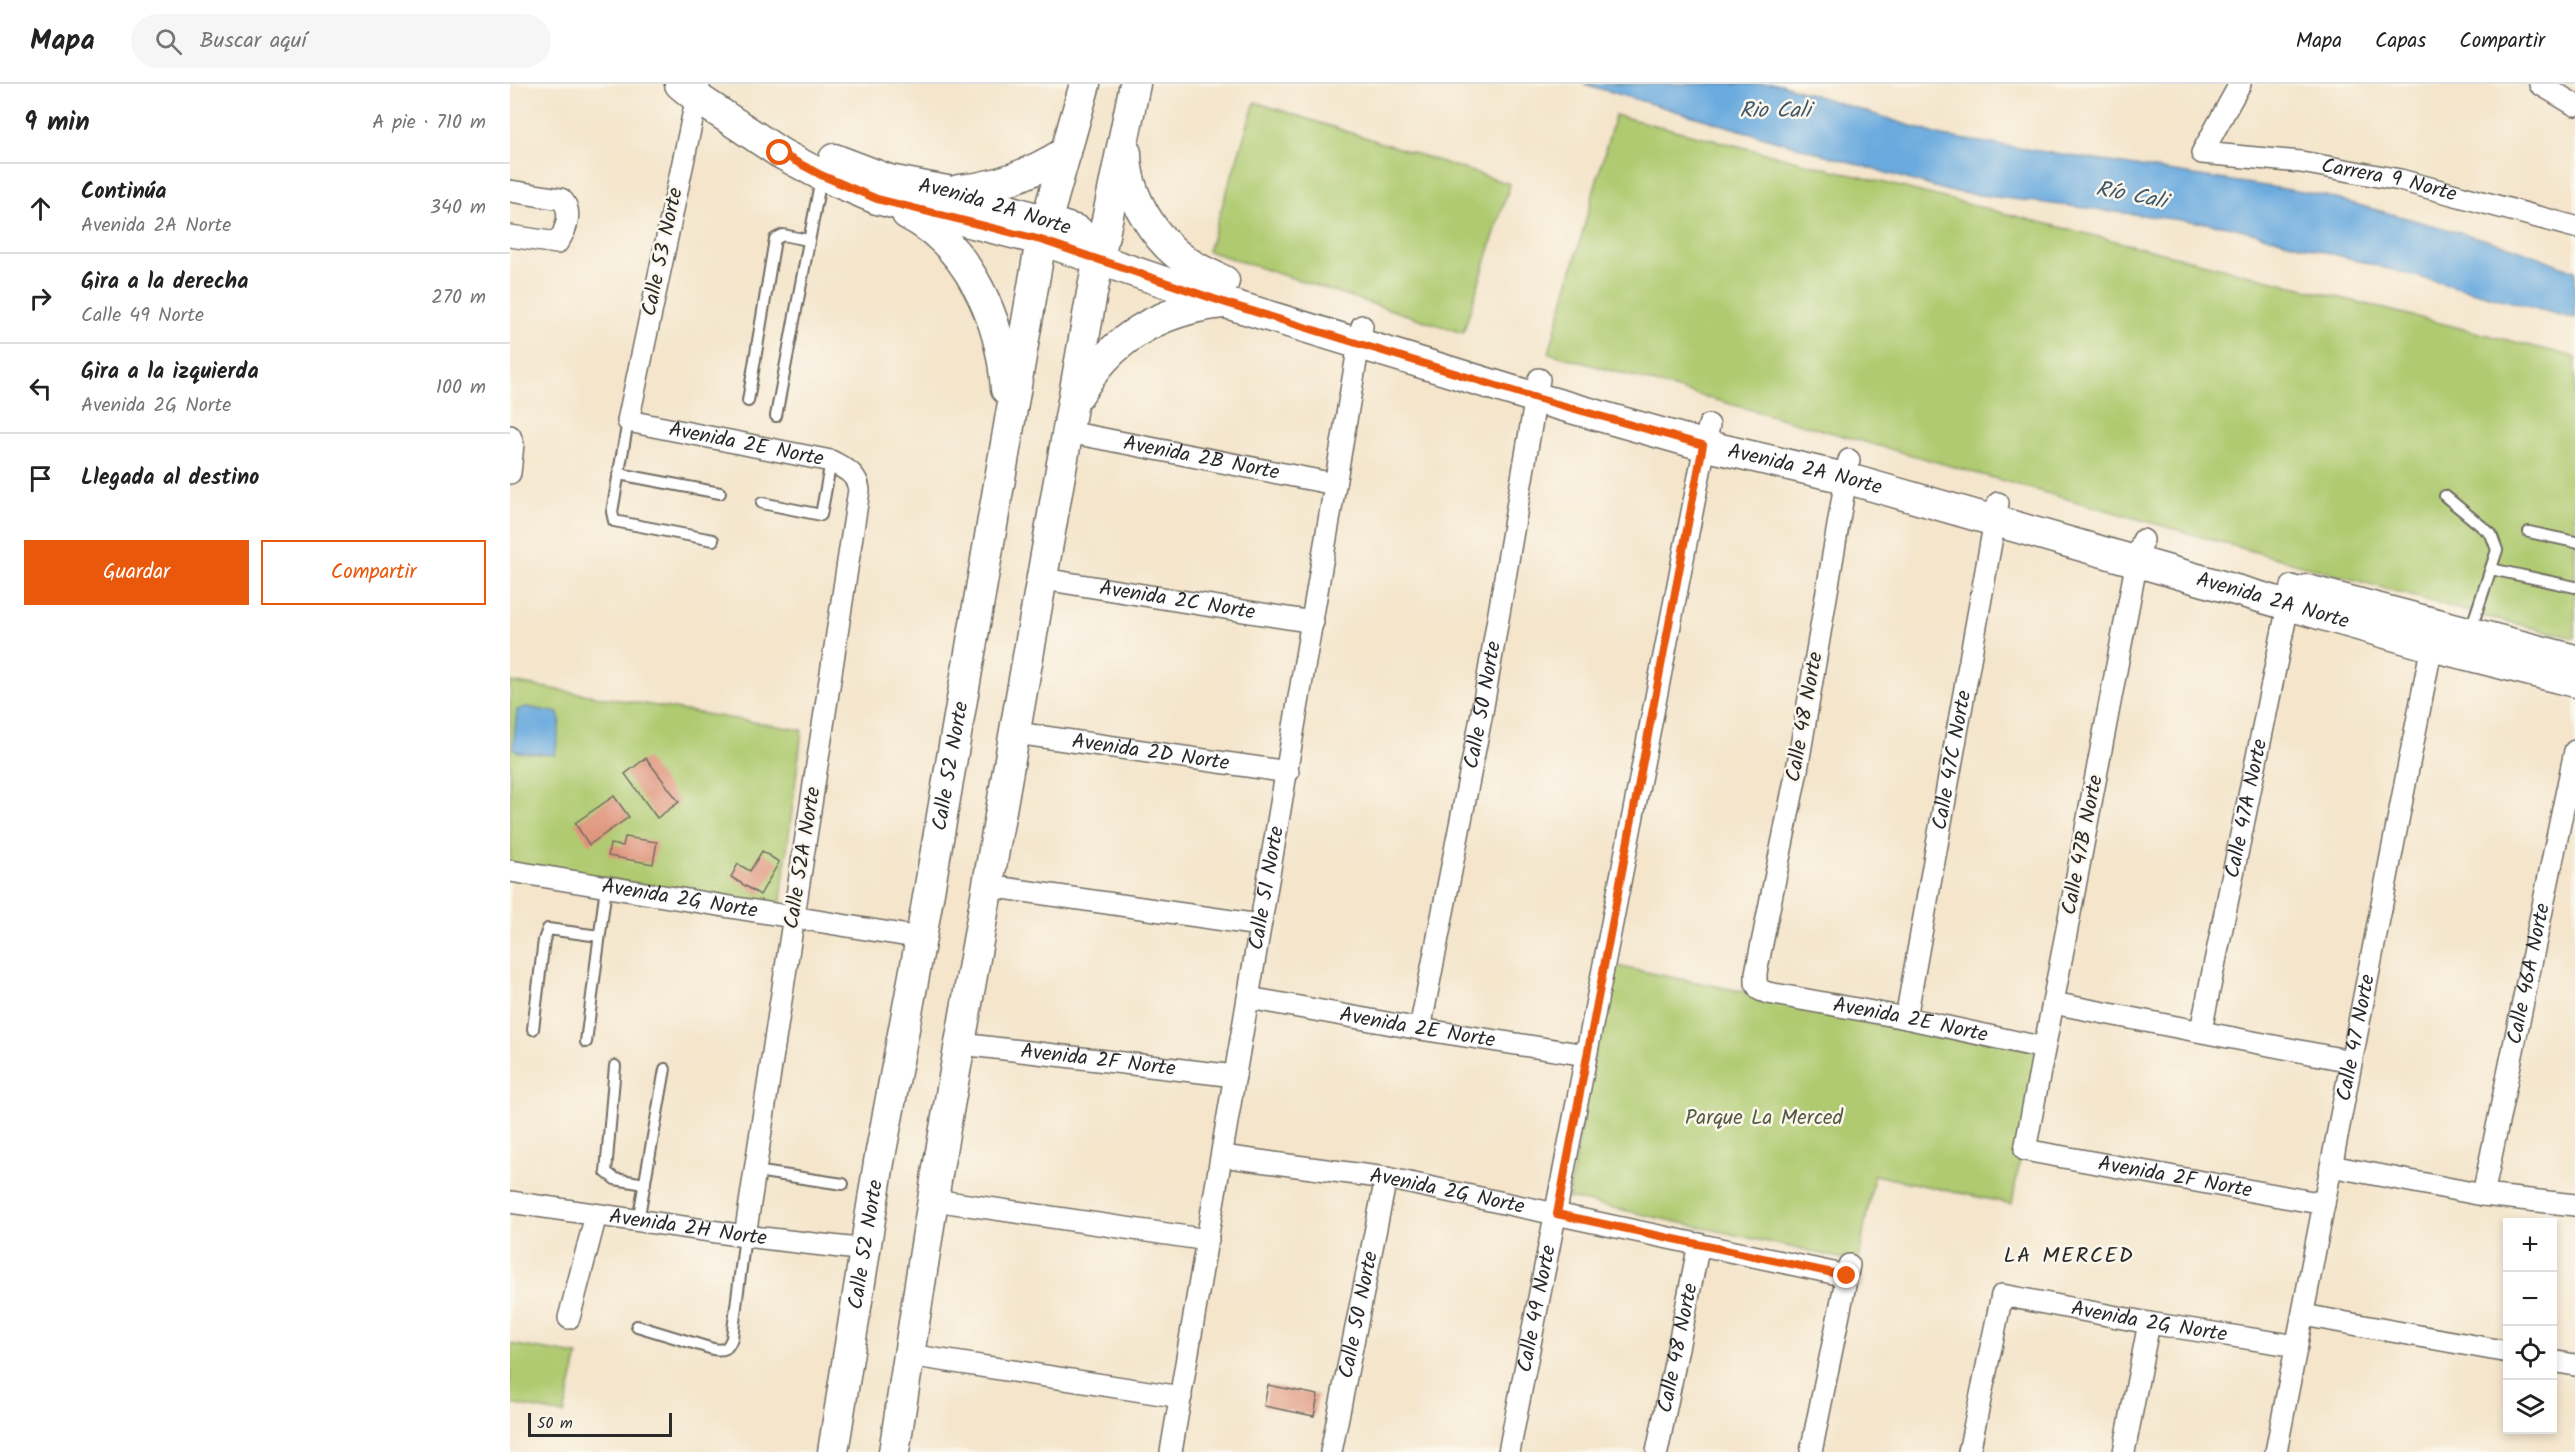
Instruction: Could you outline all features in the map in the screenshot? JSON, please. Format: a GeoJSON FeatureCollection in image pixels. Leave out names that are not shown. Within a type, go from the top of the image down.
{"type":"FeatureCollection","features":[{"type":"Feature","properties":{"kind":"main road","name":"Calle 52 Norte"},"geometry":{"type":"LineString","coordinates":[[833,1452],[1034,279],[1085,84]]}},
{"type":"Feature","properties":{"kind":"main road"},"geometry":{"type":"LineString","coordinates":[[894,1452],[934,1200],[1092,293],[1135,84]]}},
{"type":"Feature","properties":{"kind":"main road","name":"Avenida 2A Norte"},"geometry":{"type":"LineString","coordinates":[[697,87],[780,153],[821,175],[877,199],[1049,228]]}},
{"type":"Feature","properties":{"kind":"main road","name":"Avenida 2A Norte"},"geometry":{"type":"LineString","coordinates":[[697,87],[846,165],[889,180],[947,191],[1225,292],[1538,388],[1706,435],[1847,469],[2140,550],[2434,635],[2575,682]]}},
{"type":"Feature","properties":{"kind":"main road"},"geometry":{"type":"LineString","coordinates":[[1074,402],[1090,374],[1111,351],[1136,331],[1164,315],[1194,306],[1225,292],[1166,244],[1145,217],[1132,188],[1126,157],[1126,126]]}},
{"type":"Feature","properties":{"kind":"main road"},"geometry":{"type":"LineString","coordinates":[[947,191],[972,189],[1005,182],[1045,166],[1070,139]]}},
{"type":"Feature","properties":{"kind":"main road"},"geometry":{"type":"LineString","coordinates":[[877,199],[917,219],[944,239],[966,268],[984,301],[998,336],[1005,373],[1007,411],[1004,448]]}},
{"type":"Feature","properties":{"kind":"main road"},"geometry":{"type":"LineString","coordinates":[[1034,279],[1042,272],[1063,267],[1082,276],[1092,293]]}},
{"type":"Feature","properties":{"kind":"main road","name":"Avenida 2A Norte"},"geometry":{"type":"LineString","coordinates":[[2434,635],[2470,632],[2575,660]]}},
{"type":"Feature","properties":{"kind":"street","name":"Carrera 9 Norte"},"geometry":{"type":"LineString","coordinates":[[2240,84],[2202,153],[2301,162],[2400,180],[2575,227]]}},
{"type":"Feature","properties":{"kind":"street"},"geometry":{"type":"LineString","coordinates":[[2540,84],[2575,105]]}},
{"type":"Feature","properties":{"kind":"street","name":"Calle 53 Norte"},"geometry":{"type":"LineString","coordinates":[[628,421],[697,87]]}},
{"type":"Feature","properties":{"kind":"street"},"geometry":{"type":"LineString","coordinates":[[510,191],[561,199],[567,205],[569,213],[562,236],[557,243],[510,236]]}},
{"type":"Feature","properties":{"kind":"street","name":"Calle 51 Norte"},"geometry":{"type":"LineString","coordinates":[[1171,1452],[1249,998],[1259,925],[1288,772],[1360,334]]}},
{"type":"Feature","properties":{"kind":"street","name":"Calle 50 Norte"},"geometry":{"type":"LineString","coordinates":[[1420,1029],[1481,718],[1538,388]]}},
{"type":"Feature","properties":{"kind":"street","name":"Avenida 2E Norte"},"geometry":{"type":"LineString","coordinates":[[628,421],[831,461],[858,480]]}},
{"type":"Feature","properties":{"kind":"street","name":"Avenida 2B Norte"},"geometry":{"type":"LineString","coordinates":[[1068,432],[1335,484]]}},
{"type":"Feature","properties":{"kind":"street","name":"Calle 49 Norte"},"geometry":{"type":"LineString","coordinates":[[1509,1452],[1557,1214],[1706,435]]}},
{"type":"Feature","properties":{"kind":"street"},"geometry":{"type":"LineString","coordinates":[[510,436],[513,444],[510,473]]}},
{"type":"Feature","properties":{"kind":"street","name":"Calle 48 Norte"},"geometry":{"type":"LineString","coordinates":[[1756,973],[1797,770],[1847,469]]}},
{"type":"Feature","properties":{"kind":"street","name":"Calle 52A Norte"},"geometry":{"type":"LineString","coordinates":[[745,1236],[859,490],[858,480]]}},
{"type":"Feature","properties":{"kind":"street","name":"Calle 47C Norte"},"geometry":{"type":"LineString","coordinates":[[1906,1018],[1997,512]]}},
{"type":"Feature","properties":{"kind":"street","name":"Calle 47B Norte"},"geometry":{"type":"LineString","coordinates":[[2025,1150],[2140,550]]}},
{"type":"Feature","properties":{"kind":"street","name":"Avenida 2C Norte"},"geometry":{"type":"LineString","coordinates":[[1043,579],[1313,622]]}},
{"type":"Feature","properties":{"kind":"street","name":"Calle 47A Norte"},"geometry":{"type":"LineString","coordinates":[[2201,1030],[2290,595]]}},
{"type":"Feature","properties":{"kind":"street","name":"Calle 47 Norte"},"geometry":{"type":"LineString","coordinates":[[2277,1452],[2434,635]]}},
{"type":"Feature","properties":{"kind":"street","name":"Avenida 2D Norte"},"geometry":{"type":"LineString","coordinates":[[1016,734],[1288,772]]}},
{"type":"Feature","properties":{"kind":"street","name":"Calle 46A Norte"},"geometry":{"type":"LineString","coordinates":[[2483,1195],[2575,751]]}},
{"type":"Feature","properties":{"kind":"street","name":"Avenida 2G Norte"},"geometry":{"type":"LineString","coordinates":[[510,872],[921,938]]}},
{"type":"Feature","properties":{"kind":"street"},"geometry":{"type":"LineString","coordinates":[[988,886],[1259,925]]}},
{"type":"Feature","properties":{"kind":"street","name":"Avenida 2E Norte"},"geometry":{"type":"LineString","coordinates":[[1756,973],[1756,983],[1760,990],[1768,993],[1906,1018],[2044,1048]]}},
{"type":"Feature","properties":{"kind":"street","name":"Avenida 2E Norte"},"geometry":{"type":"LineString","coordinates":[[1249,998],[1420,1029],[1586,1055]]}},
{"type":"Feature","properties":{"kind":"street"},"geometry":{"type":"LineString","coordinates":[[2053,1003],[2201,1030],[2351,1062]]}},
{"type":"Feature","properties":{"kind":"street","name":"Avenida 2F Norte"},"geometry":{"type":"LineString","coordinates":[[961,1044],[1235,1076]]}},
{"type":"Feature","properties":{"kind":"street","name":"Avenida 2F Norte"},"geometry":{"type":"LineString","coordinates":[[2025,1150],[2324,1204]]}},
{"type":"Feature","properties":{"kind":"street","name":"Avenida 2G Norte"},"geometry":{"type":"LineString","coordinates":[[1222,1156],[1386,1178],[1699,1244],[1848,1271],[1811,1452]]}},
{"type":"Feature","properties":{"kind":"street"},"geometry":{"type":"LineString","coordinates":[[2331,1166],[2483,1195],[2575,1205]]}},
{"type":"Feature","properties":{"kind":"street","name":"Calle 50 Norte"},"geometry":{"type":"LineString","coordinates":[[1331,1452],[1386,1178]]}},
{"type":"Feature","properties":{"kind":"street"},"geometry":{"type":"LineString","coordinates":[[934,1200],[1208,1240]]}},
{"type":"Feature","properties":{"kind":"street","name":"Avenida 2H Norte"},"geometry":{"type":"LineString","coordinates":[[510,1202],[745,1236],[866,1250]]}},
{"type":"Feature","properties":{"kind":"street"},"geometry":{"type":"LineString","coordinates":[[569,1318],[596,1215]]}},
{"type":"Feature","properties":{"kind":"street","name":"Calle 48 Norte"},"geometry":{"type":"LineString","coordinates":[[1657,1452],[1699,1244]]}},
{"type":"Feature","properties":{"kind":"street","name":"Avenida 2G Norte"},"geometry":{"type":"LineString","coordinates":[[1969,1452],[2002,1295],[2149,1323],[2297,1346]]}},
{"type":"Feature","properties":{"kind":"street"},"geometry":{"type":"LineString","coordinates":[[2303,1315],[2503,1351]]}},
{"type":"Feature","properties":{"kind":"street"},"geometry":{"type":"LineString","coordinates":[[2124,1452],[2149,1323]]}},
{"type":"Feature","properties":{"kind":"street"},"geometry":{"type":"LineString","coordinates":[[909,1355],[1181,1397]]}},
{"type":"Feature","properties":{"kind":"street"},"geometry":{"type":"LineString","coordinates":[[2557,1362],[2575,1365]]}},
{"type":"Feature","properties":{"kind":"lane"},"geometry":{"type":"LineString","coordinates":[[776,416],[821,175]]}},
{"type":"Feature","properties":{"kind":"lane"},"geometry":{"type":"LineString","coordinates":[[748,400],[775,239],[783,235],[808,240]]}},
{"type":"Feature","properties":{"kind":"lane"},"geometry":{"type":"LineString","coordinates":[[628,421],[612,512],[614,520],[713,540]]}},
{"type":"Feature","properties":{"kind":"lane"},"geometry":{"type":"LineString","coordinates":[[762,503],[821,515],[831,461]]}},
{"type":"Feature","properties":{"kind":"lane"},"geometry":{"type":"LineString","coordinates":[[619,474],[720,493]]}},
{"type":"Feature","properties":{"kind":"lane"},"geometry":{"type":"LineString","coordinates":[[2445,496],[2491,534],[2497,550],[2470,632]]}},
{"type":"Feature","properties":{"kind":"lane"},"geometry":{"type":"LineString","coordinates":[[2529,532],[2575,542]]}},
{"type":"Feature","properties":{"kind":"lane"},"geometry":{"type":"LineString","coordinates":[[2491,569],[2575,587]]}},
{"type":"Feature","properties":{"kind":"lane"},"geometry":{"type":"LineString","coordinates":[[586,1042],[606,887]]}},
{"type":"Feature","properties":{"kind":"lane"},"geometry":{"type":"LineString","coordinates":[[532,1029],[544,940],[548,929],[599,936]]}},
{"type":"Feature","properties":{"kind":"lane"},"geometry":{"type":"LineString","coordinates":[[615,1066],[606,1172],[615,1179],[645,1184]]}},
{"type":"Feature","properties":{"kind":"lane"},"geometry":{"type":"LineString","coordinates":[[638,1221],[665,1068]]}},
{"type":"Feature","properties":{"kind":"lane"},"geometry":{"type":"LineString","coordinates":[[755,1171],[843,1184]]}},
{"type":"Feature","properties":{"kind":"lane"},"geometry":{"type":"LineString","coordinates":[[637,1326],[713,1349],[722,1350],[729,1347],[745,1236]]}},
{"type":"Feature","properties":{"kind":"green space"},"geometry":{"type":"Polygon","coordinates":[[[1255,102],[1510,184],[1463,333],[1208,251],[1255,102]]]}},
{"type":"Feature","properties":{"kind":"green space"},"geometry":{"type":"Polygon","coordinates":[[[1615,115],[2575,357],[2575,638],[2476,614],[1549,353],[1615,115]]]}},
{"type":"Feature","properties":{"kind":"green space"},"geometry":{"type":"Polygon","coordinates":[[[510,682],[802,730],[780,907],[510,863],[510,682]]]}},
{"type":"Feature","properties":{"kind":"green space","name":"Parque La Merced"},"geometry":{"type":"Polygon","coordinates":[[[1611,965],[2039,1051],[2012,1204],[1874,1175],[1858,1262],[1568,1198],[1611,965]]]}},
{"type":"Feature","properties":{"kind":"green space"},"geometry":{"type":"Polygon","coordinates":[[[510,1344],[578,1355],[564,1414],[510,1404],[510,1344]]]}},
{"type":"Feature","properties":{"kind":"water","name":"Rio Cali"},"geometry":{"type":"Polygon","coordinates":[[[1584,84],[1780,84],[1942,136],[2322,195],[2512,247],[2575,271],[2575,319],[2229,226],[1948,191],[1584,84]]]}},
{"type":"Feature","properties":{"kind":"water"},"geometry":{"type":"Polygon","coordinates":[[[526,707],[558,713],[560,721],[555,755],[518,752],[513,748],[517,710],[526,707]]]}},
{"type":"Feature","properties":{"kind":"building"},"geometry":{"type":"Polygon","coordinates":[[[646,758],[679,802],[657,818],[625,774],[646,758]]]}},
{"type":"Feature","properties":{"kind":"building"},"geometry":{"type":"Polygon","coordinates":[[[614,796],[629,817],[589,845],[575,823],[614,796]]]}},
{"type":"Feature","properties":{"kind":"building"},"geometry":{"type":"Polygon","coordinates":[[[625,837],[657,842],[653,864],[608,856],[610,844],[623,846],[625,837]]]}},
{"type":"Feature","properties":{"kind":"building"},"geometry":{"type":"Polygon","coordinates":[[[762,851],[779,862],[760,895],[731,877],[738,864],[750,871],[762,851]]]}},
{"type":"Feature","properties":{"kind":"building"},"geometry":{"type":"Polygon","coordinates":[[[1268,1385],[1318,1395],[1314,1416],[1264,1406],[1268,1385]]]}},
{"type":"Feature","properties":{"kind":"district","name":"LA MERCED"},"geometry":{"type":"Point","coordinates":[2069,1256]}},
{"type":"Feature","properties":{"kind":"route"},"geometry":{"type":"LineString","coordinates":[[780,153],[821,175],[877,199],[1041,240],[1100,258],[1226,303],[1536,398],[1703,445],[1557,1214],[1847,1276]]}},
{"type":"Feature","properties":{"kind":"water label","name":"Río Cali"},"geometry":{"type":"Point","coordinates":[2131,196]}}]}
